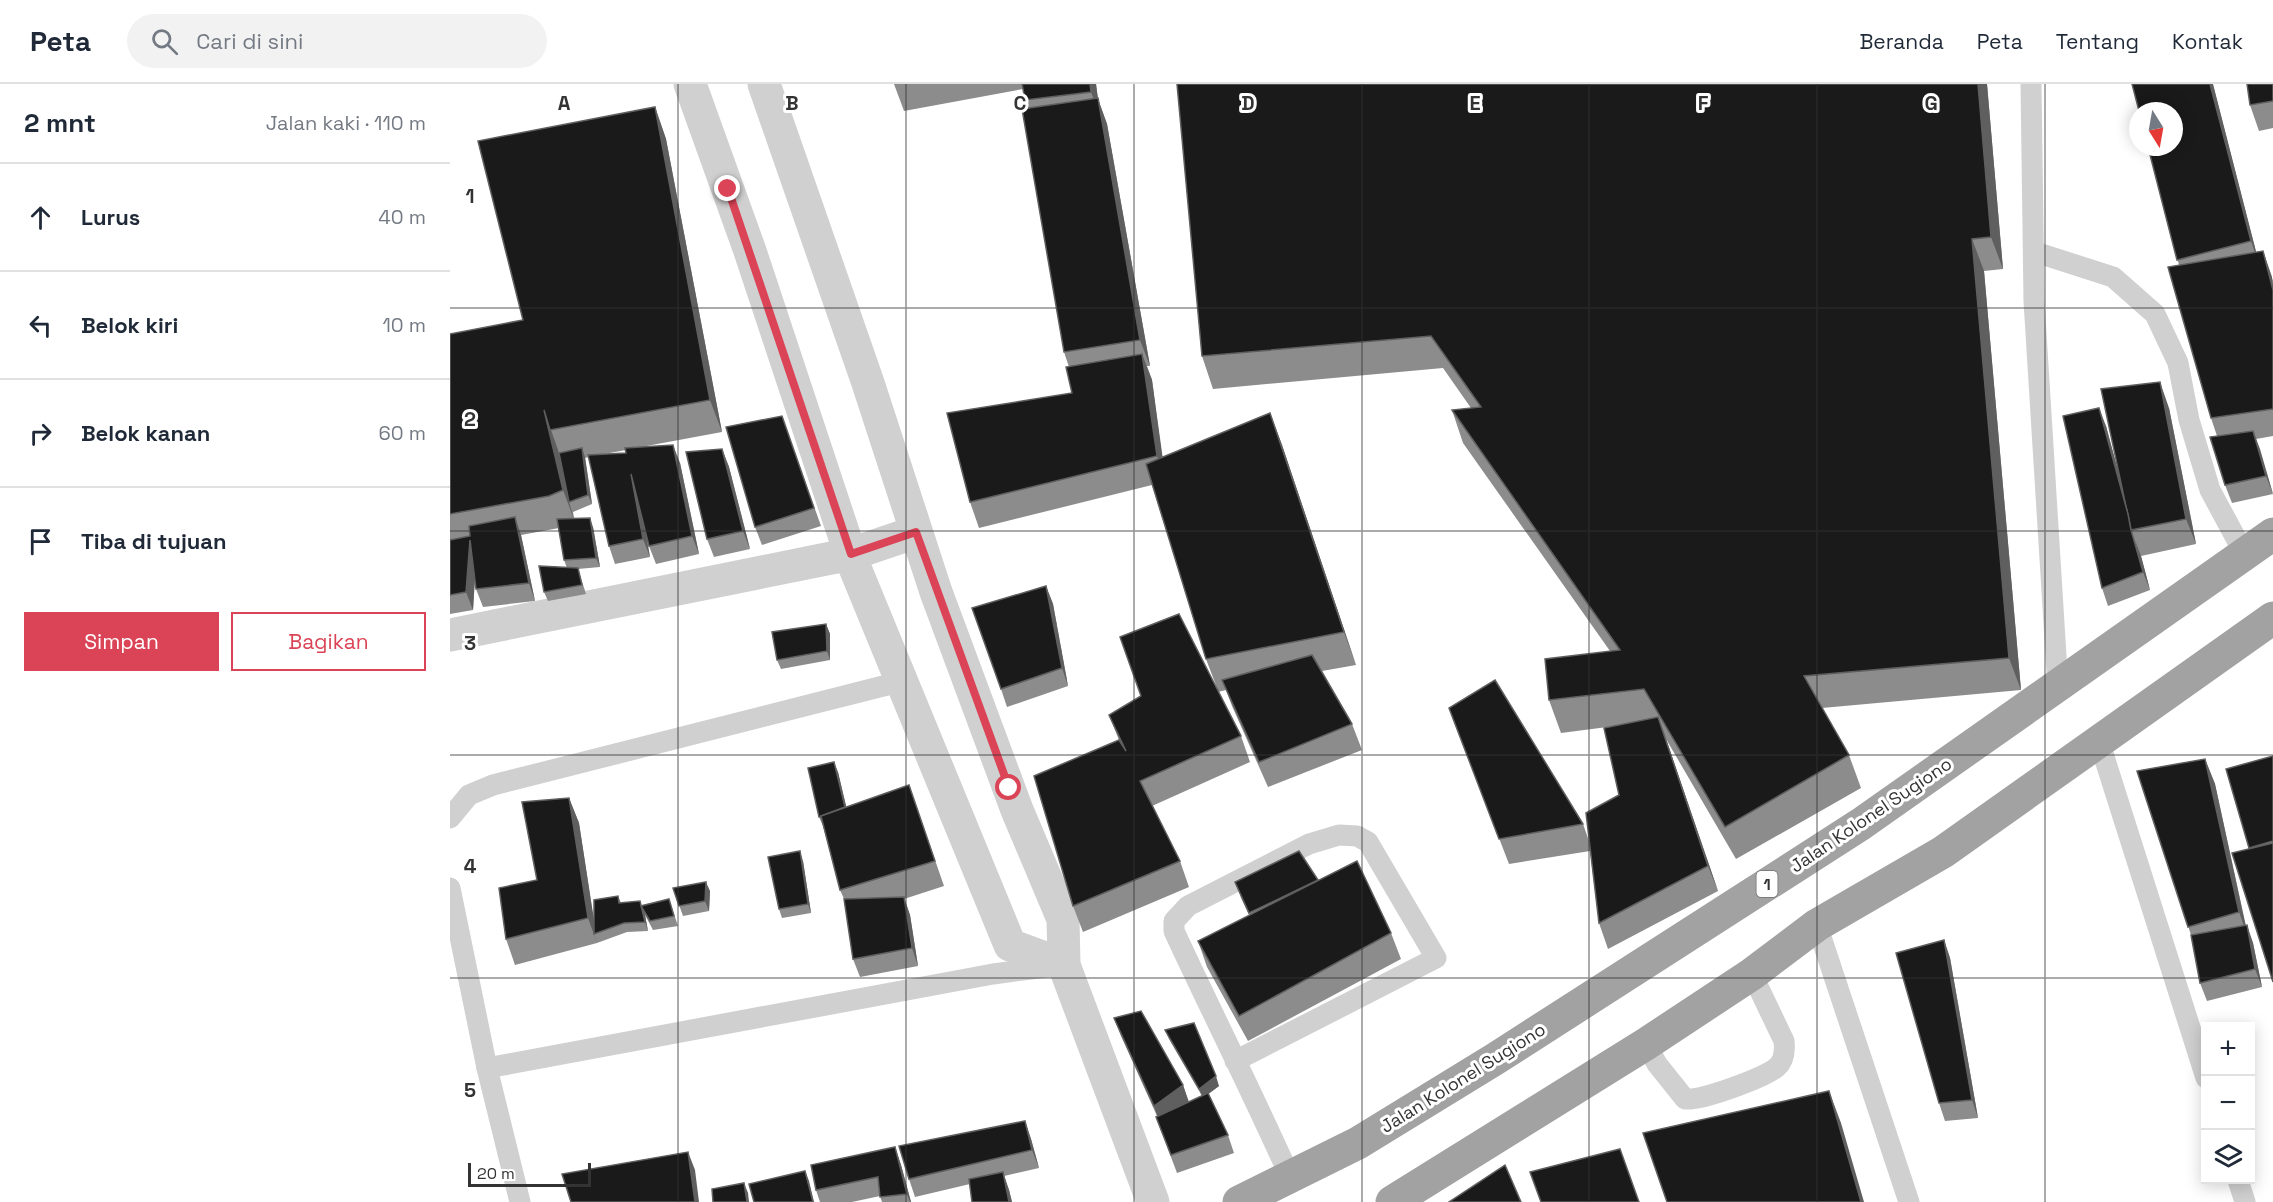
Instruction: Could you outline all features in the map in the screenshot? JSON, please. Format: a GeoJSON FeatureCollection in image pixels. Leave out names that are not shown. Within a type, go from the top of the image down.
{"type":"FeatureCollection","features":[{"type":"Feature","properties":{"kind":"highway","name":"Jalan Kolonel Sugiono"},"geometry":{"type":"LineString","coordinates":[[1239,1202],[1358,1143],[1495,1059],[1861,824],[2058,688],[2273,534]]}},
{"type":"Feature","properties":{"kind":"highway"},"geometry":{"type":"LineString","coordinates":[[1392,1202],[1646,1044],[1752,974],[1817,925],[1943,852],[2273,618]]}},
{"type":"Feature","properties":{"kind":"street"},"geometry":{"type":"LineString","coordinates":[[690,84],[750,251],[851,554],[1010,945],[1064,965]]}},
{"type":"Feature","properties":{"kind":"street"},"geometry":{"type":"LineString","coordinates":[[764,84],[864,372],[916,532],[1017,810],[1063,919],[1064,965],[1153,1202]]}},
{"type":"Feature","properties":{"kind":"street"},"geometry":{"type":"LineString","coordinates":[[450,635],[851,554],[916,532]]}},
{"type":"Feature","properties":{"kind":"lane"},"geometry":{"type":"LineString","coordinates":[[2031,84],[2035,313],[2058,688]]}},
{"type":"Feature","properties":{"kind":"lane"},"geometry":{"type":"LineString","coordinates":[[2035,252],[2113,277],[2155,314],[2178,363],[2189,420],[2210,490],[2244,555]]}},
{"type":"Feature","properties":{"kind":"lane"},"geometry":{"type":"LineString","coordinates":[[450,818],[469,795],[493,785],[903,681]]}},
{"type":"Feature","properties":{"kind":"lane"},"geometry":{"type":"LineString","coordinates":[[2099,741],[2204,1076]]}},
{"type":"Feature","properties":{"kind":"lane"},"geometry":{"type":"LineString","coordinates":[[1235,1060],[1436,958],[1376,852],[1368,842],[1357,836],[1339,835],[1309,844],[1188,906],[1178,914],[1174,931],[1290,1177]]}},
{"type":"Feature","properties":{"kind":"lane"},"geometry":{"type":"LineString","coordinates":[[450,888],[487,1068],[520,1202]]}},
{"type":"Feature","properties":{"kind":"lane"},"geometry":{"type":"LineString","coordinates":[[1817,925],[1909,1202]]}},
{"type":"Feature","properties":{"kind":"lane"},"geometry":{"type":"LineString","coordinates":[[487,1068],[993,974],[1064,965]]}},
{"type":"Feature","properties":{"kind":"lane"},"geometry":{"type":"LineString","coordinates":[[1646,1044],[1657,1064],[1685,1099],[1705,1098],[1777,1067],[1785,1052],[1784,1041],[1752,974]]}},
{"type":"Feature","properties":{"kind":"lane"},"geometry":{"type":"LineString","coordinates":[[2240,1184],[2245,1202]]}},
{"type":"Feature","properties":{"kind":"building"},"geometry":{"type":"Polygon","coordinates":[[[1022,84],[1090,84],[1091,92],[1025,100],[1022,84]]]}},
{"type":"Feature","properties":{"kind":"building"},"geometry":{"type":"Polygon","coordinates":[[[1177,84],[1978,84],[1991,237],[1972,239],[2009,658],[1804,676],[1849,755],[1725,827],[1644,689],[1549,700],[1545,659],[1620,650],[1452,410],[1481,407],[1431,336],[1202,356],[1177,84]]]}},
{"type":"Feature","properties":{"kind":"building"},"geometry":{"type":"Polygon","coordinates":[[[2132,84],[2210,84],[2251,241],[2177,260],[2150,156],[2183,156],[2183,102],[2137,102],[2132,84]]]}},
{"type":"Feature","properties":{"kind":"building"},"geometry":{"type":"Polygon","coordinates":[[[2247,84],[2273,84],[2273,101],[2250,105],[2247,84]]]}},
{"type":"Feature","properties":{"kind":"building"},"geometry":{"type":"Polygon","coordinates":[[[1098,98],[1140,340],[1064,352],[1022,109],[1098,98]]]}},
{"type":"Feature","properties":{"kind":"building"},"geometry":{"type":"Polygon","coordinates":[[[655,107],[710,400],[550,430],[544,410],[563,490],[549,496],[450,514],[450,334],[523,320],[478,141],[655,107]]]}},
{"type":"Feature","properties":{"kind":"building"},"geometry":{"type":"Polygon","coordinates":[[[2263,251],[2273,290],[2273,409],[2211,418],[2168,267],[2263,251]]]}},
{"type":"Feature","properties":{"kind":"building"},"geometry":{"type":"Polygon","coordinates":[[[1142,354],[1157,456],[970,502],[947,413],[1072,393],[1066,367],[1142,354]]]}},
{"type":"Feature","properties":{"kind":"building"},"geometry":{"type":"Polygon","coordinates":[[[2160,382],[2186,519],[2131,530],[2101,389],[2160,382]]]}},
{"type":"Feature","properties":{"kind":"building"},"geometry":{"type":"Polygon","coordinates":[[[2099,408],[2143,572],[2102,588],[2063,416],[2099,408]]]}},
{"type":"Feature","properties":{"kind":"building"},"geometry":{"type":"Polygon","coordinates":[[[1270,413],[1344,632],[1206,659],[1146,464],[1270,413]]]}},
{"type":"Feature","properties":{"kind":"building"},"geometry":{"type":"Polygon","coordinates":[[[782,416],[814,508],[755,527],[726,427],[782,416]]]}},
{"type":"Feature","properties":{"kind":"building"},"geometry":{"type":"Polygon","coordinates":[[[2253,431],[2266,476],[2225,485],[2210,437],[2253,431]]]}},
{"type":"Feature","properties":{"kind":"building"},"geometry":{"type":"Polygon","coordinates":[[[673,445],[692,536],[649,546],[631,474],[643,539],[609,546],[588,455],[626,453],[625,448],[673,445]]]}},
{"type":"Feature","properties":{"kind":"building"},"geometry":{"type":"Polygon","coordinates":[[[582,448],[588,495],[569,502],[559,453],[582,448]]]}},
{"type":"Feature","properties":{"kind":"building"},"geometry":{"type":"Polygon","coordinates":[[[722,449],[743,531],[707,539],[686,452],[722,449]]]}},
{"type":"Feature","properties":{"kind":"building"},"geometry":{"type":"Polygon","coordinates":[[[515,517],[529,583],[476,589],[470,540],[466,592],[450,595],[450,540],[470,536],[469,526],[515,517]]]}},
{"type":"Feature","properties":{"kind":"building"},"geometry":{"type":"Polygon","coordinates":[[[590,518],[596,558],[564,560],[557,519],[590,518]]]}},
{"type":"Feature","properties":{"kind":"building"},"geometry":{"type":"Polygon","coordinates":[[[539,566],[578,568],[582,585],[544,592],[539,566]]]}},
{"type":"Feature","properties":{"kind":"building"},"geometry":{"type":"Polygon","coordinates":[[[1046,586],[1062,668],[1001,689],[972,608],[1046,586]]]}},
{"type":"Feature","properties":{"kind":"building"},"geometry":{"type":"Polygon","coordinates":[[[1179,614],[1241,736],[1140,781],[1180,861],[1073,906],[1034,776],[1119,740],[1126,751],[1109,715],[1141,696],[1120,637],[1179,614]]]}},
{"type":"Feature","properties":{"kind":"building"},"geometry":{"type":"Polygon","coordinates":[[[826,624],[827,651],[777,660],[772,632],[826,624]]]}},
{"type":"Feature","properties":{"kind":"building"},"geometry":{"type":"Polygon","coordinates":[[[1312,655],[1352,724],[1259,762],[1222,680],[1312,655]]]}},
{"type":"Feature","properties":{"kind":"building"},"geometry":{"type":"Polygon","coordinates":[[[1495,680],[1583,824],[1499,839],[1449,708],[1495,680]]]}},
{"type":"Feature","properties":{"kind":"building"},"geometry":{"type":"Polygon","coordinates":[[[1658,717],[1708,866],[1599,923],[1586,813],[1619,795],[1604,728],[1658,717]]]}},
{"type":"Feature","properties":{"kind":"building"},"geometry":{"type":"Polygon","coordinates":[[[2273,756],[2273,841],[2249,848],[2226,769],[2273,756]]]}},
{"type":"Feature","properties":{"kind":"building"},"geometry":{"type":"Polygon","coordinates":[[[2205,759],[2239,912],[2188,927],[2137,771],[2205,759]]]}},
{"type":"Feature","properties":{"kind":"building"},"geometry":{"type":"Polygon","coordinates":[[[834,762],[845,807],[819,817],[808,768],[834,762]]]}},
{"type":"Feature","properties":{"kind":"building"},"geometry":{"type":"Polygon","coordinates":[[[909,785],[935,861],[840,890],[821,816],[909,785]]]}},
{"type":"Feature","properties":{"kind":"building"},"geometry":{"type":"Polygon","coordinates":[[[569,798],[588,918],[506,939],[499,888],[537,880],[522,802],[569,798]]]}},
{"type":"Feature","properties":{"kind":"building"},"geometry":{"type":"Polygon","coordinates":[[[2273,843],[2273,982],[2232,853],[2273,843]]]}},
{"type":"Feature","properties":{"kind":"building"},"geometry":{"type":"Polygon","coordinates":[[[800,851],[808,904],[779,909],[768,857],[800,851]]]}},
{"type":"Feature","properties":{"kind":"building"},"geometry":{"type":"Polygon","coordinates":[[[1299,851],[1318,880],[1249,913],[1235,882],[1299,851]]]}},
{"type":"Feature","properties":{"kind":"building"},"geometry":{"type":"Polygon","coordinates":[[[1357,861],[1391,933],[1239,1016],[1198,941],[1357,861]]]}},
{"type":"Feature","properties":{"kind":"building"},"geometry":{"type":"Polygon","coordinates":[[[706,882],[705,901],[679,906],[673,888],[706,882]]]}},
{"type":"Feature","properties":{"kind":"building"},"geometry":{"type":"Polygon","coordinates":[[[618,896],[619,903],[640,901],[645,922],[624,923],[594,934],[594,900],[618,896]]]}},
{"type":"Feature","properties":{"kind":"building"},"geometry":{"type":"Polygon","coordinates":[[[904,897],[912,948],[853,959],[844,899],[904,897]]]}},
{"type":"Feature","properties":{"kind":"building"},"geometry":{"type":"Polygon","coordinates":[[[669,899],[674,916],[650,921],[641,906],[669,899]]]}},
{"type":"Feature","properties":{"kind":"building"},"geometry":{"type":"Polygon","coordinates":[[[2247,925],[2255,969],[2200,983],[2191,935],[2247,925]]]}},
{"type":"Feature","properties":{"kind":"building"},"geometry":{"type":"Polygon","coordinates":[[[1944,940],[1972,1100],[1939,1103],[1896,953],[1944,940]]]}},
{"type":"Feature","properties":{"kind":"building"},"geometry":{"type":"Polygon","coordinates":[[[1141,1011],[1183,1085],[1154,1106],[1114,1018],[1141,1011]]]}},
{"type":"Feature","properties":{"kind":"building"},"geometry":{"type":"Polygon","coordinates":[[[1194,1023],[1216,1076],[1199,1089],[1165,1030],[1194,1023]]]}},
{"type":"Feature","properties":{"kind":"building"},"geometry":{"type":"Polygon","coordinates":[[[1829,1091],[1861,1202],[1667,1202],[1643,1133],[1829,1091]]]}},
{"type":"Feature","properties":{"kind":"building"},"geometry":{"type":"Polygon","coordinates":[[[1208,1093],[1228,1135],[1171,1155],[1156,1117],[1208,1093]]]}},
{"type":"Feature","properties":{"kind":"building"},"geometry":{"type":"Polygon","coordinates":[[[1025,1121],[1032,1150],[909,1179],[899,1146],[1025,1121]]]}},
{"type":"Feature","properties":{"kind":"building"},"geometry":{"type":"Polygon","coordinates":[[[895,1147],[907,1194],[880,1197],[878,1177],[816,1190],[811,1165],[895,1147]]]}},
{"type":"Feature","properties":{"kind":"building"},"geometry":{"type":"Polygon","coordinates":[[[1620,1149],[1639,1202],[1541,1202],[1530,1172],[1620,1149]]]}},
{"type":"Feature","properties":{"kind":"building"},"geometry":{"type":"Polygon","coordinates":[[[688,1152],[695,1202],[571,1202],[562,1174],[688,1152]]]}},
{"type":"Feature","properties":{"kind":"building"},"geometry":{"type":"Polygon","coordinates":[[[1505,1165],[1521,1202],[1449,1202],[1505,1165]]]}},
{"type":"Feature","properties":{"kind":"building"},"geometry":{"type":"Polygon","coordinates":[[[805,1171],[813,1202],[754,1202],[749,1184],[805,1171]]]}},
{"type":"Feature","properties":{"kind":"building"},"geometry":{"type":"Polygon","coordinates":[[[1003,1172],[1009,1202],[972,1202],[969,1179],[1003,1172]]]}},
{"type":"Feature","properties":{"kind":"building"},"geometry":{"type":"Polygon","coordinates":[[[744,1183],[747,1202],[713,1202],[712,1189],[744,1183]]]}},
{"type":"Feature","properties":{"kind":"route"},"geometry":{"type":"LineString","coordinates":[[728,189],[851,554],[916,532],[1009,788]]}}]}
